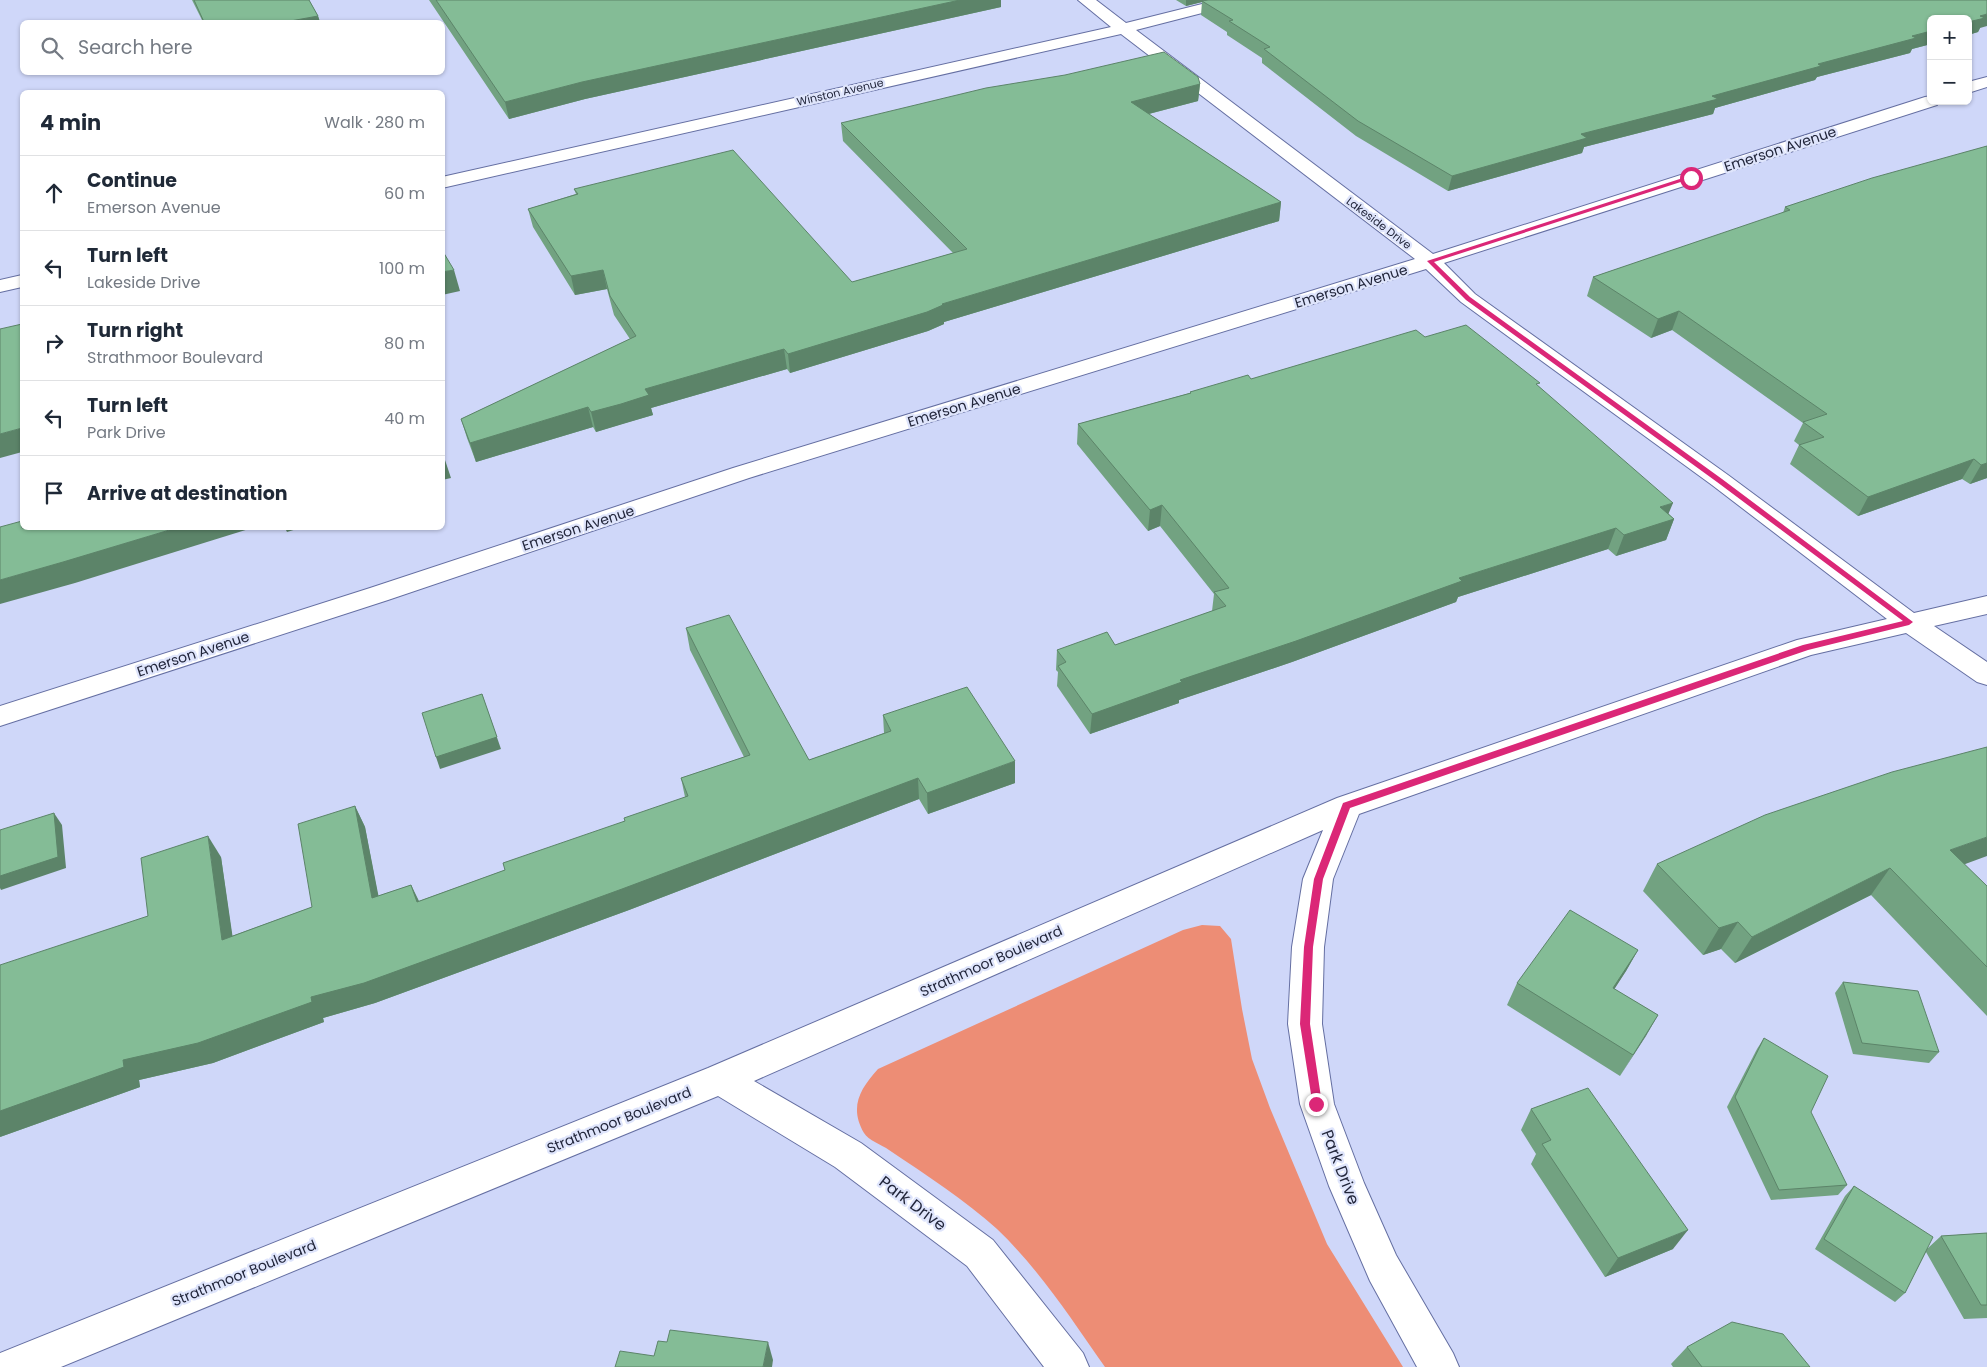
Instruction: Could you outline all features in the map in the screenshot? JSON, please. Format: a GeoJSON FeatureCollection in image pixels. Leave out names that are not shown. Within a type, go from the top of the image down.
{"type":"FeatureCollection","features":[{"type":"Feature","properties":{"kind":"street","name":"Lakeside Drive"},"geometry":{"type":"LineString","coordinates":[[1086,0],[1121,29],[1430,261],[1468,298],[1720,480],[1909,622],[1987,675]]}},
{"type":"Feature","properties":{"kind":"street","name":"Winston Avenue"},"geometry":{"type":"LineString","coordinates":[[445,182],[1121,29],[1236,0]]}},
{"type":"Feature","properties":{"kind":"street"},"geometry":{"type":"LineString","coordinates":[[1972,87],[1987,82]]}},
{"type":"Feature","properties":{"kind":"street","name":"Emerson Avenue"},"geometry":{"type":"LineString","coordinates":[[0,716],[379,594],[741,474],[1430,261],[1927,101]]}},
{"type":"Feature","properties":{"kind":"street"},"geometry":{"type":"LineString","coordinates":[[0,286],[20,281]]}},
{"type":"Feature","properties":{"kind":"street","name":"Strathmoor Boulevard"},"geometry":{"type":"LineString","coordinates":[[13,1367],[720,1079],[1346,806],[1806,647],[1987,605]]}},
{"type":"Feature","properties":{"kind":"street","name":"Park Drive"},"geometry":{"type":"LineString","coordinates":[[1346,806],[1318,879],[1308,947],[1305,1024],[1316,1104],[1347,1186],[1383,1268],[1439,1367]]}},
{"type":"Feature","properties":{"kind":"street","name":"Park Drive"},"geometry":{"type":"LineString","coordinates":[[720,1079],[848,1155],[980,1253],[1069,1367]]}},
{"type":"Feature","properties":{"kind":"shaded area"},"geometry":{"type":"Polygon","coordinates":[[[1202,925],[1220,926],[1231,939],[1252,1059],[1270,1108],[1327,1244],[1403,1367],[1105,1367],[1041,1278],[997,1229],[945,1188],[864,1133],[857,1115],[857,1107],[862,1091],[878,1069],[1183,930],[1202,925]]]}},
{"type":"Feature","properties":{"kind":"building"},"geometry":{"type":"Polygon","coordinates":[[[194,0],[309,0],[318,16],[296,20],[203,20],[194,0]]]}},
{"type":"Feature","properties":{"kind":"building"},"geometry":{"type":"Polygon","coordinates":[[[436,0],[960,0],[582,82],[505,102],[436,0]]]}},
{"type":"Feature","properties":{"kind":"building"},"geometry":{"type":"Polygon","coordinates":[[[1987,0],[1987,14],[1980,16],[1985,18],[1972,21],[1972,15],[1927,15],[1927,32],[1912,36],[1916,38],[1818,64],[1821,66],[1712,96],[1718,99],[1581,134],[1587,138],[1452,176],[1358,121],[1264,49],[1270,47],[1229,21],[1233,20],[1202,1],[1987,0]]]}},
{"type":"Feature","properties":{"kind":"building"},"geometry":{"type":"Polygon","coordinates":[[[1164,52],[1198,77],[1200,84],[1131,102],[1281,202],[942,304],[927,312],[788,354],[784,349],[645,389],[649,395],[621,404],[591,412],[588,407],[470,443],[461,419],[636,336],[610,296],[603,270],[571,276],[528,209],[578,194],[574,189],[733,150],[852,282],[967,249],[841,123],[986,88],[1065,75],[1164,52]]]}},
{"type":"Feature","properties":{"kind":"building"},"geometry":{"type":"Polygon","coordinates":[[[1987,146],[1987,463],[1981,465],[1974,459],[1868,497],[1799,445],[1824,437],[1803,422],[1827,414],[1679,311],[1658,319],[1593,277],[1790,210],[1785,207],[1872,178],[1987,146]]]}},
{"type":"Feature","properties":{"kind":"building"},"geometry":{"type":"Polygon","coordinates":[[[445,255],[454,270],[445,272],[445,255]]]}},
{"type":"Feature","properties":{"kind":"building"},"geometry":{"type":"Polygon","coordinates":[[[20,324],[20,429],[0,434],[0,329],[20,324]]]}},
{"type":"Feature","properties":{"kind":"building"},"geometry":{"type":"Polygon","coordinates":[[[1466,325],[1540,383],[1536,384],[1673,503],[1660,507],[1674,519],[1624,535],[1616,528],[1459,578],[1462,581],[1296,641],[1180,680],[1182,682],[1092,714],[1058,666],[1066,662],[1057,650],[1107,632],[1115,645],[1226,606],[1214,592],[1229,588],[1162,505],[1150,510],[1078,424],[1191,393],[1248,375],[1251,379],[1416,330],[1425,337],[1466,325]]]}},
{"type":"Feature","properties":{"kind":"building"},"geometry":{"type":"Polygon","coordinates":[[[20,522],[20,530],[169,530],[0,580],[0,527],[20,522]]]}},
{"type":"Feature","properties":{"kind":"building"},"geometry":{"type":"Polygon","coordinates":[[[729,615],[809,760],[891,731],[883,715],[967,687],[1015,761],[927,793],[918,778],[364,983],[311,997],[312,1002],[198,1043],[123,1060],[124,1067],[0,1111],[0,965],[148,916],[141,858],[208,836],[222,940],[312,907],[298,824],[355,806],[372,898],[411,885],[417,902],[505,870],[503,863],[625,821],[624,818],[688,796],[681,778],[750,755],[686,628],[729,615]]]}},
{"type":"Feature","properties":{"kind":"building"},"geometry":{"type":"Polygon","coordinates":[[[482,694],[497,737],[436,757],[422,713],[482,694]]]}},
{"type":"Feature","properties":{"kind":"building"},"geometry":{"type":"Polygon","coordinates":[[[1987,747],[1987,837],[1950,850],[1987,886],[1987,967],[1890,868],[1752,937],[1738,922],[1719,928],[1657,864],[1765,815],[1892,772],[1987,747]]]}},
{"type":"Feature","properties":{"kind":"building"},"geometry":{"type":"Polygon","coordinates":[[[54,813],[58,857],[0,876],[0,830],[54,813]]]}},
{"type":"Feature","properties":{"kind":"building"},"geometry":{"type":"Polygon","coordinates":[[[1570,910],[1638,950],[1613,988],[1658,1015],[1633,1055],[1517,983],[1570,910]]]}},
{"type":"Feature","properties":{"kind":"building"},"geometry":{"type":"Polygon","coordinates":[[[1843,982],[1918,991],[1939,1052],[1862,1043],[1843,982]]]}},
{"type":"Feature","properties":{"kind":"building"},"geometry":{"type":"Polygon","coordinates":[[[1764,1038],[1828,1076],[1811,1112],[1847,1185],[1779,1190],[1735,1097],[1764,1038]]]}},
{"type":"Feature","properties":{"kind":"building"},"geometry":{"type":"Polygon","coordinates":[[[1588,1088],[1688,1230],[1618,1258],[1542,1144],[1551,1140],[1531,1109],[1588,1088]]]}},
{"type":"Feature","properties":{"kind":"building"},"geometry":{"type":"Polygon","coordinates":[[[1854,1186],[1933,1237],[1905,1293],[1824,1239],[1854,1186]]]}},
{"type":"Feature","properties":{"kind":"building"},"geometry":{"type":"Polygon","coordinates":[[[1987,1233],[1987,1305],[1981,1305],[1941,1236],[1987,1233]]]}},
{"type":"Feature","properties":{"kind":"building"},"geometry":{"type":"Polygon","coordinates":[[[1732,1322],[1783,1334],[1810,1367],[1702,1367],[1687,1347],[1732,1322]]]}},
{"type":"Feature","properties":{"kind":"building"},"geometry":{"type":"Polygon","coordinates":[[[670,1330],[768,1342],[763,1367],[615,1367],[620,1351],[654,1356],[658,1341],[667,1342],[670,1330]]]}},
{"type":"Feature","properties":{"kind":"route"},"geometry":{"type":"LineString","coordinates":[[1316,1104],[1305,1024],[1308,947],[1318,879],[1346,806],[1806,647],[1909,622],[1720,480],[1468,298],[1430,261],[1691,178]]}}]}
